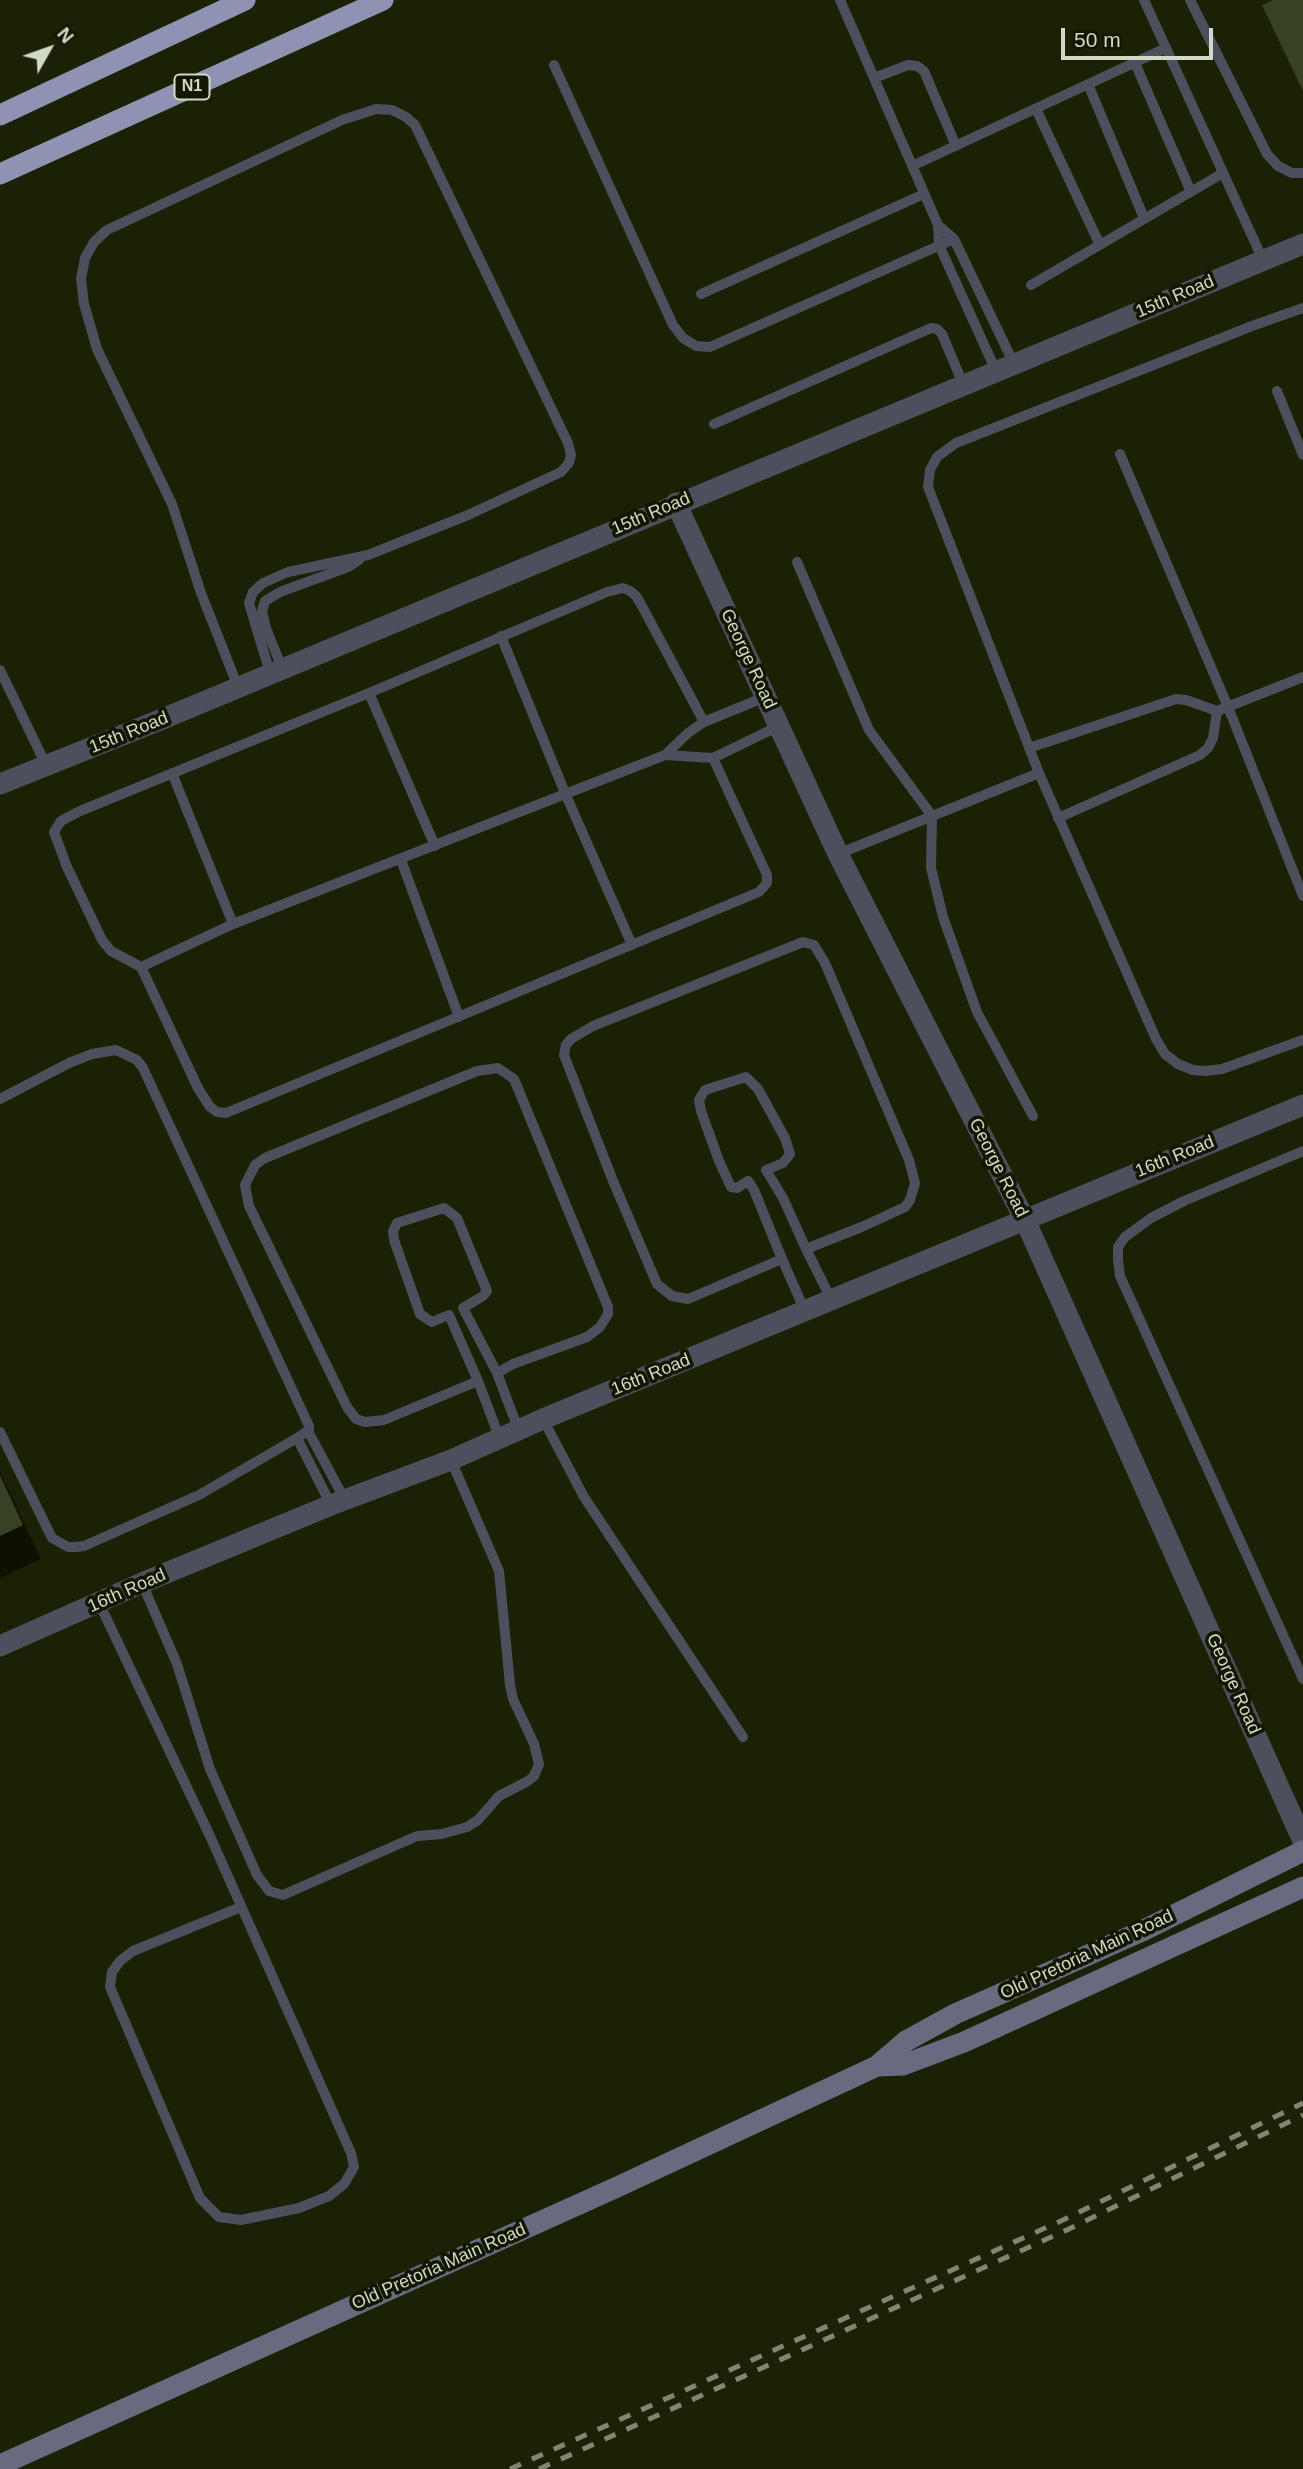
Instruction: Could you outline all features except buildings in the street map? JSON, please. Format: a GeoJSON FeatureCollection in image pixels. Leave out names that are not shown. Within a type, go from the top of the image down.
{"type":"FeatureCollection","features":[{"type":"Feature","properties":{"kind":"highway"},"geometry":{"type":"LineString","coordinates":[[0,115],[245,0]]}},
{"type":"Feature","properties":{"kind":"highway","name":"N1"},"geometry":{"type":"LineString","coordinates":[[0,174],[383,0]]}},
{"type":"Feature","properties":{"kind":"main road","name":"Old Pretoria Main Road"},"geometry":{"type":"LineString","coordinates":[[0,2465],[877,2066],[906,2041],[956,2014],[1140,1932],[1303,1851]]}},
{"type":"Feature","properties":{"kind":"main road","name":"Old Pretoria Main Road"},"geometry":{"type":"LineString","coordinates":[[877,2066],[903,2065],[974,2038],[1303,1887]]}},
{"type":"Feature","properties":{"kind":"street","name":"15th Road"},"geometry":{"type":"LineString","coordinates":[[0,784],[1303,244]]}},
{"type":"Feature","properties":{"kind":"street","name":"George Road"},"geometry":{"type":"LineString","coordinates":[[676,503],[838,854],[1024,1220],[1303,1841]]}},
{"type":"Feature","properties":{"kind":"street","name":"16th Road"},"geometry":{"type":"LineString","coordinates":[[0,1646],[142,1583],[451,1460],[543,1419],[1303,1105]]}},
{"type":"Feature","properties":{"kind":"lane"},"geometry":{"type":"LineString","coordinates":[[840,0],[938,225],[939,245],[1005,367]]}},
{"type":"Feature","properties":{"kind":"lane"},"geometry":{"type":"LineString","coordinates":[[1144,0],[1263,260]]}},
{"type":"Feature","properties":{"kind":"lane"},"geometry":{"type":"LineString","coordinates":[[1190,0],[1267,154],[1278,166],[1293,173],[1303,173]]}},
{"type":"Feature","properties":{"kind":"lane"},"geometry":{"type":"LineString","coordinates":[[912,166],[1166,48]]}},
{"type":"Feature","properties":{"kind":"lane"},"geometry":{"type":"LineString","coordinates":[[1135,63],[1191,192]]}},
{"type":"Feature","properties":{"kind":"lane"},"geometry":{"type":"LineString","coordinates":[[554,65],[673,325],[683,338],[696,346],[710,347],[954,239]]}},
{"type":"Feature","properties":{"kind":"lane"},"geometry":{"type":"LineString","coordinates":[[874,78],[908,65],[917,66],[924,72],[956,146]]}},
{"type":"Feature","properties":{"kind":"lane"},"geometry":{"type":"LineString","coordinates":[[1088,84],[1144,218]]}},
{"type":"Feature","properties":{"kind":"lane"},"geometry":{"type":"LineString","coordinates":[[238,687],[201,593],[172,504],[97,349],[83,304],[85,258],[94,242],[107,230],[342,120],[376,109],[391,110],[415,125],[568,443],[571,455],[569,463],[561,472],[536,484],[368,555],[348,567],[280,592],[265,601],[262,611],[276,670]]}},
{"type":"Feature","properties":{"kind":"lane"},"geometry":{"type":"LineString","coordinates":[[1036,109],[1100,245]]}},
{"type":"Feature","properties":{"kind":"lane"},"geometry":{"type":"LineString","coordinates":[[1031,285],[1223,173]]}},
{"type":"Feature","properties":{"kind":"lane"},"geometry":{"type":"LineString","coordinates":[[701,294],[924,194]]}},
{"type":"Feature","properties":{"kind":"lane"},"geometry":{"type":"LineString","coordinates":[[938,225],[954,239],[1005,367]]}},
{"type":"Feature","properties":{"kind":"lane"},"geometry":{"type":"LineString","coordinates":[[1303,308],[956,443],[937,457],[930,470],[928,487],[1039,773],[1150,1027],[1165,1054],[1178,1064],[1205,1071],[1222,1069],[1303,1040]]}},
{"type":"Feature","properties":{"kind":"lane"},"geometry":{"type":"LineString","coordinates":[[714,424],[931,328],[942,334],[963,384]]}},
{"type":"Feature","properties":{"kind":"lane"},"geometry":{"type":"LineString","coordinates":[[1277,391],[1303,455]]}},
{"type":"Feature","properties":{"kind":"lane"},"geometry":{"type":"LineString","coordinates":[[1120,454],[1222,709],[1303,896]]}},
{"type":"Feature","properties":{"kind":"lane"},"geometry":{"type":"LineString","coordinates":[[276,670],[252,617],[249,603],[253,592],[263,583],[288,572],[368,555]]}},
{"type":"Feature","properties":{"kind":"lane"},"geometry":{"type":"LineString","coordinates":[[797,562],[869,730],[932,816],[931,868],[943,917],[977,1012],[1033,1116]]}},
{"type":"Feature","properties":{"kind":"lane"},"geometry":{"type":"LineString","coordinates":[[704,722],[643,608],[631,591],[623,588],[500,636],[369,694],[61,821],[54,832],[67,867],[102,940],[111,951],[142,967],[198,1088],[210,1107],[217,1112],[226,1113],[743,900],[759,891],[767,883],[767,874],[713,758]]}},
{"type":"Feature","properties":{"kind":"lane"},"geometry":{"type":"LineString","coordinates":[[500,636],[632,945]]}},
{"type":"Feature","properties":{"kind":"lane"},"geometry":{"type":"LineString","coordinates":[[0,670],[46,765]]}},
{"type":"Feature","properties":{"kind":"lane"},"geometry":{"type":"LineString","coordinates":[[1029,748],[1176,699],[1222,709],[1303,677]]}},
{"type":"Feature","properties":{"kind":"lane"},"geometry":{"type":"LineString","coordinates":[[369,694],[435,846]]}},
{"type":"Feature","properties":{"kind":"lane"},"geometry":{"type":"LineString","coordinates":[[142,967],[233,924],[665,755],[704,722],[765,697]]}},
{"type":"Feature","properties":{"kind":"lane"},"geometry":{"type":"LineString","coordinates":[[1058,818],[1190,762],[1208,748],[1222,709]]}},
{"type":"Feature","properties":{"kind":"lane"},"geometry":{"type":"LineString","coordinates":[[665,755],[713,758],[779,726]]}},
{"type":"Feature","properties":{"kind":"lane"},"geometry":{"type":"LineString","coordinates":[[173,773],[233,924]]}},
{"type":"Feature","properties":{"kind":"lane"},"geometry":{"type":"LineString","coordinates":[[838,854],[1039,773]]}},
{"type":"Feature","properties":{"kind":"lane"},"geometry":{"type":"LineString","coordinates":[[401,860],[458,1017]]}},
{"type":"Feature","properties":{"kind":"lane"},"geometry":{"type":"LineString","coordinates":[[782,1259],[688,1299],[672,1296],[661,1288],[653,1279],[564,1055],[566,1045],[571,1039],[593,1026],[803,942],[814,945],[825,963],[909,1160],[915,1184],[905,1206],[806,1249]]}},
{"type":"Feature","properties":{"kind":"lane"},"geometry":{"type":"LineString","coordinates":[[0,1098],[92,1054],[116,1050],[136,1060],[143,1068],[309,1424],[308,1431],[338,1503]]}},
{"type":"Feature","properties":{"kind":"lane"},"geometry":{"type":"LineString","coordinates":[[478,1381],[384,1420],[365,1422],[356,1419],[347,1407],[249,1206],[245,1185],[255,1165],[264,1158],[477,1071],[490,1068],[506,1072],[514,1079],[604,1292],[608,1314],[600,1327],[587,1337],[513,1364],[497,1373]]}},
{"type":"Feature","properties":{"kind":"lane"},"geometry":{"type":"LineString","coordinates":[[746,1077],[752,1080],[789,1147],[788,1158],[748,1181],[737,1188],[731,1187],[714,1149],[699,1100],[705,1090],[746,1077]]}},
{"type":"Feature","properties":{"kind":"lane"},"geometry":{"type":"LineString","coordinates":[[1303,1151],[1184,1201],[1151,1218],[1125,1237],[1118,1247],[1118,1260],[1120,1276],[1303,1679]]}},
{"type":"Feature","properties":{"kind":"lane"},"geometry":{"type":"LineString","coordinates":[[766,1170],[783,1198],[832,1301]]}},
{"type":"Feature","properties":{"kind":"lane"},"geometry":{"type":"LineString","coordinates":[[748,1181],[760,1201],[805,1311]]}},
{"type":"Feature","properties":{"kind":"lane"},"geometry":{"type":"LineString","coordinates":[[444,1208],[454,1213],[487,1291],[449,1314],[432,1322],[419,1314],[393,1231],[397,1223],[444,1208]]}},
{"type":"Feature","properties":{"kind":"lane"},"geometry":{"type":"LineString","coordinates":[[463,1307],[497,1373],[509,1435]]}},
{"type":"Feature","properties":{"kind":"lane"},"geometry":{"type":"LineString","coordinates":[[449,1314],[478,1381],[509,1435]]}},
{"type":"Feature","properties":{"kind":"lane"},"geometry":{"type":"LineString","coordinates":[[543,1419],[584,1497],[743,1737]]}},
{"type":"Feature","properties":{"kind":"lane"},"geometry":{"type":"LineString","coordinates":[[0,1432],[47,1530],[52,1538],[68,1547],[84,1546],[199,1495],[308,1431]]}},
{"type":"Feature","properties":{"kind":"lane"},"geometry":{"type":"LineString","coordinates":[[297,1438],[338,1503]]}},
{"type":"Feature","properties":{"kind":"lane"},"geometry":{"type":"LineString","coordinates":[[142,1583],[177,1664],[210,1769],[257,1875],[269,1891],[284,1895],[417,1836],[442,1834],[467,1827],[478,1820],[499,1796],[534,1776],[539,1764],[534,1744],[513,1699],[510,1685],[499,1571],[451,1460]]}},
{"type":"Feature","properties":{"kind":"lane"},"geometry":{"type":"LineString","coordinates":[[99,1603],[241,1907],[346,2141],[354,2167],[344,2184],[329,2196],[299,2208],[241,2220],[219,2217],[200,2198],[110,1987],[113,1972],[120,1961],[133,1951],[241,1907]]}},
{"type":"Feature","properties":{"kind":"railway"},"geometry":{"type":"LineString","coordinates":[[510,2469],[1063,2220],[1303,2103]]}},
{"type":"Feature","properties":{"kind":"railway"},"geometry":{"type":"LineString","coordinates":[[539,2469],[1069,2229],[1303,2115]]}}]}
